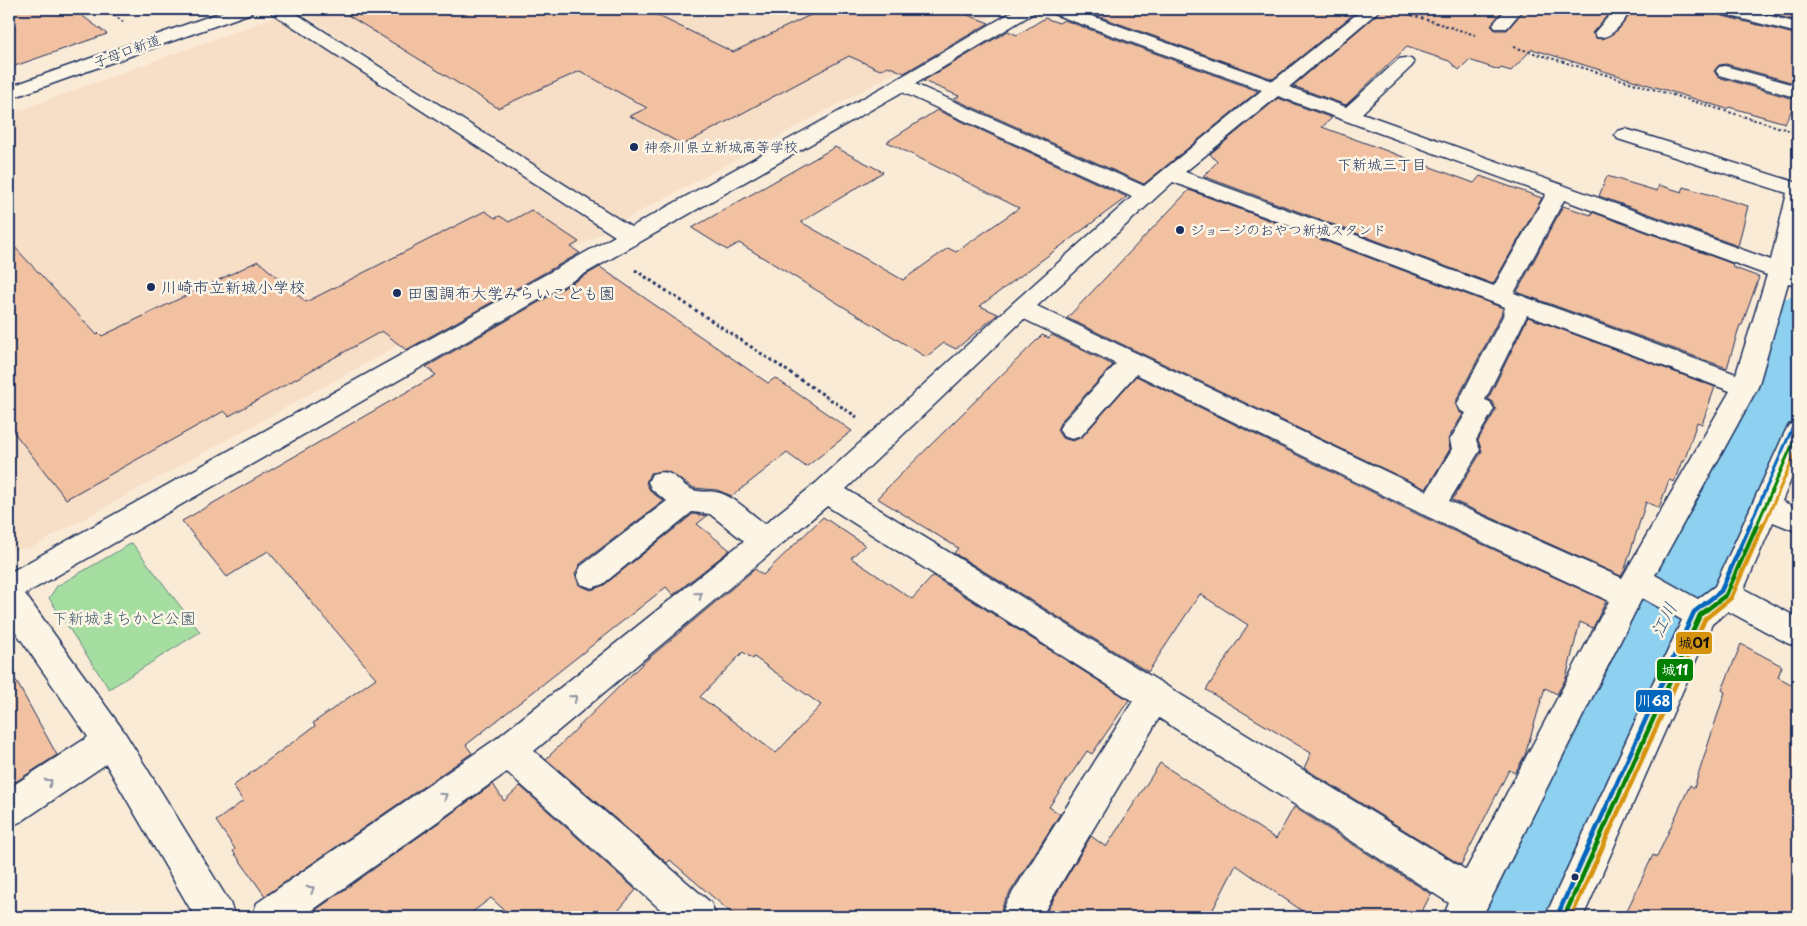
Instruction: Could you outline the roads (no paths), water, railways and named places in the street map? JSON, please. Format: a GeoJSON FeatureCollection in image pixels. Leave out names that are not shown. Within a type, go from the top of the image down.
{"type":"FeatureCollection","features":[{"type":"Feature","properties":{"kind":"street","name":"子母口新道"},"geometry":{"type":"LineString","coordinates":[[9,93],[244,9]]}},
{"type":"Feature","properties":{"kind":"street"},"geometry":{"type":"LineString","coordinates":[[278,9],[630,236]]}},
{"type":"Feature","properties":{"kind":"street"},"geometry":{"type":"LineString","coordinates":[[9,588],[630,236],[901,85],[1028,9]]}},
{"type":"Feature","properties":{"kind":"street"},"geometry":{"type":"LineString","coordinates":[[1058,9],[1350,114],[1558,192],[1789,274]]}},
{"type":"Feature","properties":{"kind":"street"},"geometry":{"type":"LineString","coordinates":[[1501,24],[1514,9]]}},
{"type":"Feature","properties":{"kind":"street"},"geometry":{"type":"LineString","coordinates":[[1603,33],[1624,9]]}},
{"type":"Feature","properties":{"kind":"street"},"geometry":{"type":"LineString","coordinates":[[1725,9],[1798,28]]}},
{"type":"Feature","properties":{"kind":"street"},"geometry":{"type":"LineString","coordinates":[[271,917],[508,751],[826,492],[1021,308],[1170,174],[1278,88],[1386,10]]}},
{"type":"Feature","properties":{"kind":"street"},"geometry":{"type":"LineString","coordinates":[[1350,114],[1405,63]]}},
{"type":"Feature","properties":{"kind":"street"},"geometry":{"type":"LineString","coordinates":[[1725,71],[1798,92]]}},
{"type":"Feature","properties":{"kind":"street"},"geometry":{"type":"LineString","coordinates":[[901,85],[1146,195]]}},
{"type":"Feature","properties":{"kind":"street"},"geometry":{"type":"LineString","coordinates":[[826,492],[1154,696],[1467,906],[1632,587],[1745,387],[1789,274],[1798,192],[1625,135]]}},
{"type":"Feature","properties":{"kind":"street"},"geometry":{"type":"LineString","coordinates":[[1170,174],[1745,387]]}},
{"type":"Feature","properties":{"kind":"street"},"geometry":{"type":"LineString","coordinates":[[1432,506],[1466,450],[1463,440],[1481,409],[1470,404],[1515,316],[1509,299],[1558,192]]}},
{"type":"Feature","properties":{"kind":"street"},"geometry":{"type":"LineString","coordinates":[[1021,308],[1432,506],[1700,615]]}},
{"type":"Feature","properties":{"kind":"street"},"geometry":{"type":"LineString","coordinates":[[1072,429],[1132,362]]}},
{"type":"Feature","properties":{"kind":"street"},"geometry":{"type":"LineString","coordinates":[[1564,917],[1700,615],[1726,595],[1798,432]]}},
{"type":"Feature","properties":{"kind":"street"},"geometry":{"type":"LineString","coordinates":[[662,482],[687,501],[717,503],[765,541]]}},
{"type":"Feature","properties":{"kind":"street"},"geometry":{"type":"LineString","coordinates":[[592,575],[687,501]]}},
{"type":"Feature","properties":{"kind":"street"},"geometry":{"type":"LineString","coordinates":[[1764,506],[1798,521]]}},
{"type":"Feature","properties":{"kind":"street"},"geometry":{"type":"LineString","coordinates":[[1726,595],[1798,632]]}},
{"type":"Feature","properties":{"kind":"street"},"geometry":{"type":"LineString","coordinates":[[9,597],[111,741],[216,917]]}},
{"type":"Feature","properties":{"kind":"street"},"geometry":{"type":"LineString","coordinates":[[1020,917],[1154,696]]}},
{"type":"Feature","properties":{"kind":"street"},"geometry":{"type":"LineString","coordinates":[[9,809],[111,741]]}},
{"type":"Feature","properties":{"kind":"street"},"geometry":{"type":"LineString","coordinates":[[508,751],[697,917]]}},
{"type":"Feature","properties":{"kind":"waterway","name":"江川"},"geometry":{"type":"LineString","coordinates":[[1514,917],[1702,544],[1772,393],[1798,316]]}},
{"type":"Feature","properties":{"kind":"place","name":"神奈川県立新城高等学校"},"geometry":{"type":"Point","coordinates":[634,147]}},
{"type":"Feature","properties":{"kind":"place","name":"ジョージのおやつ新城スタンド"},"geometry":{"type":"Point","coordinates":[1180,230]}},
{"type":"Feature","properties":{"kind":"place","name":"川崎市立新城小学校"},"geometry":{"type":"Point","coordinates":[151,287]}},
{"type":"Feature","properties":{"kind":"place","name":"田園調布大学みらいこども園"},"geometry":{"type":"Point","coordinates":[397,293]}},
{"type":"Feature","properties":{"kind":"district","name":"下新城三丁目"},"geometry":{"type":"Point","coordinates":[1382,165]}},
{"type":"Feature","properties":{"kind":"park label","name":"下新城まちかど公園"},"geometry":{"type":"Point","coordinates":[124,618]}}]}
